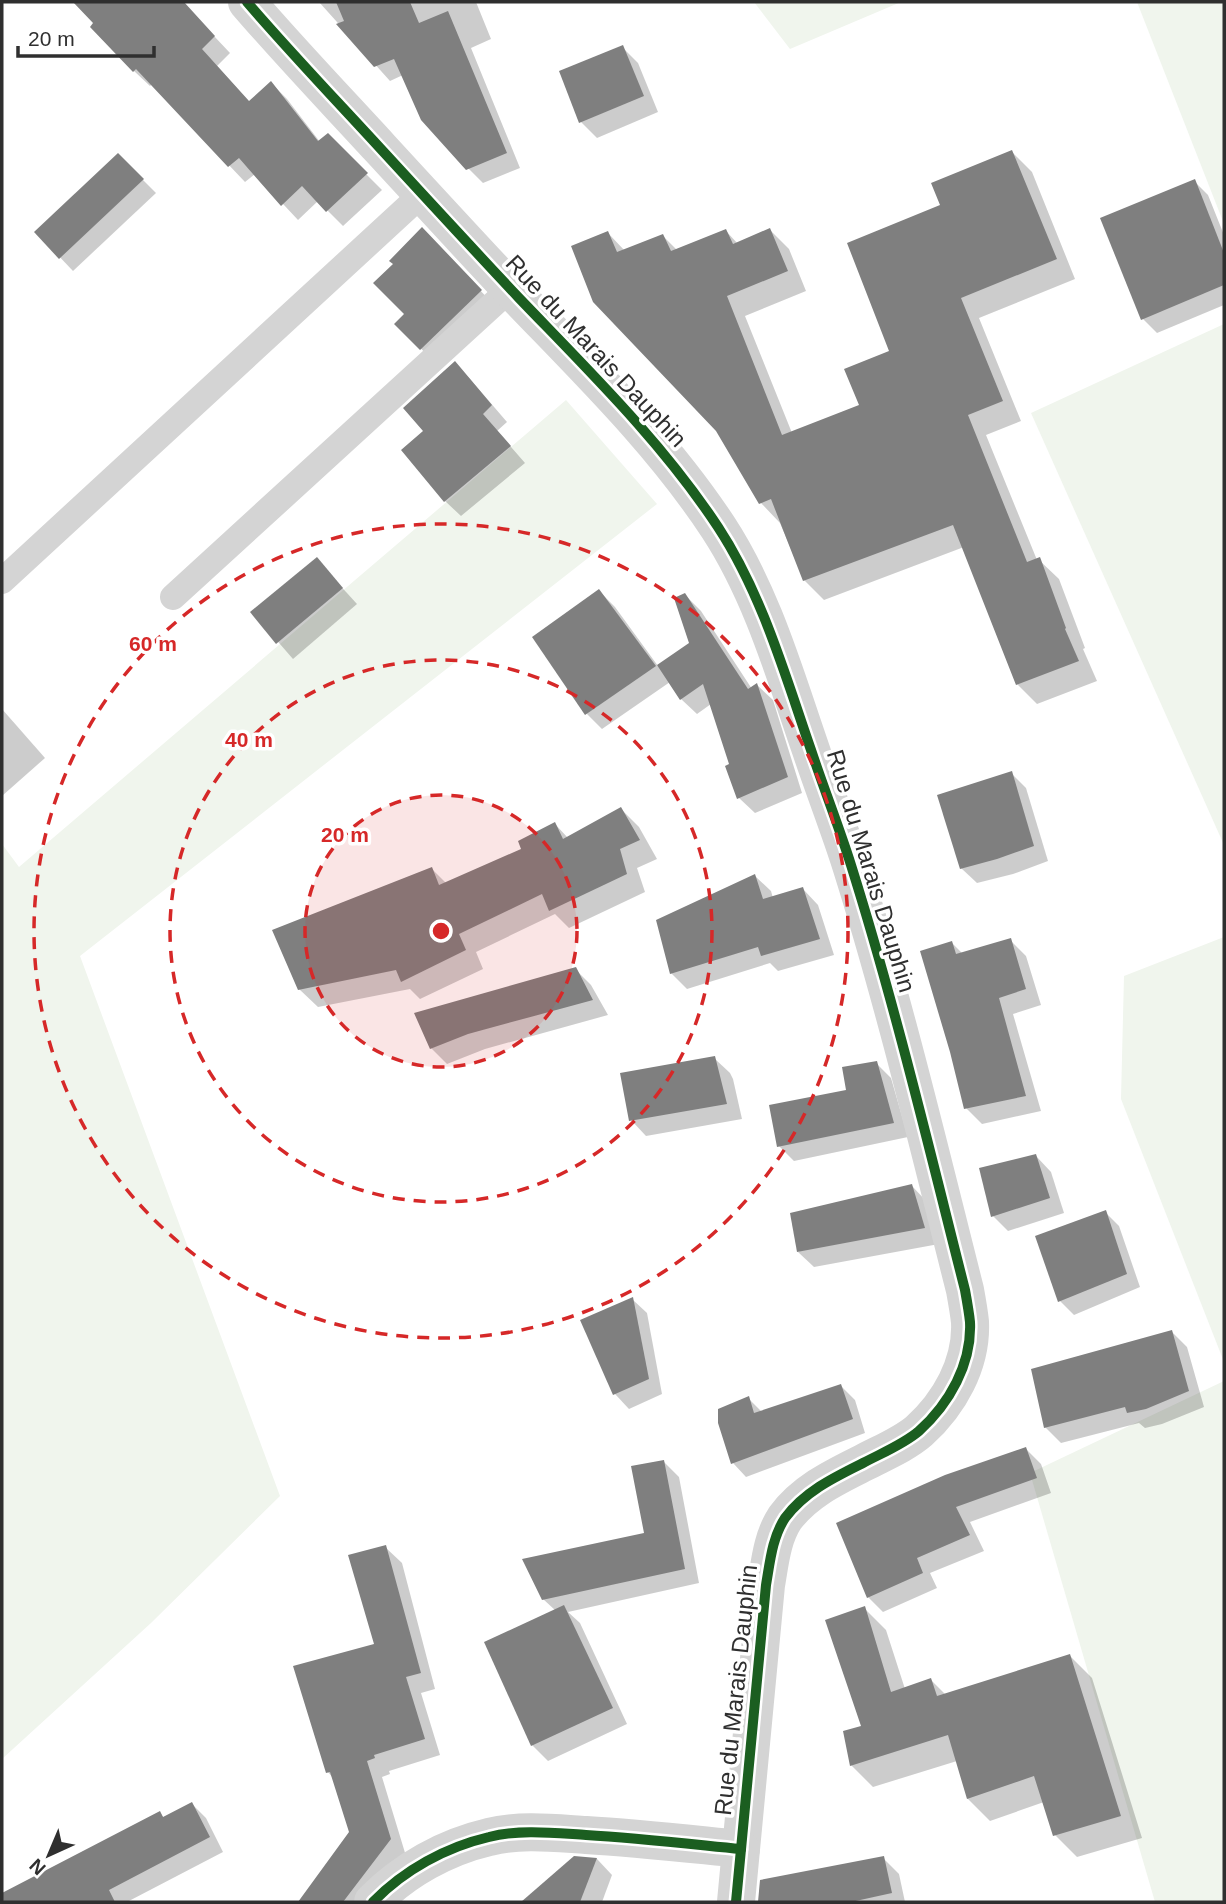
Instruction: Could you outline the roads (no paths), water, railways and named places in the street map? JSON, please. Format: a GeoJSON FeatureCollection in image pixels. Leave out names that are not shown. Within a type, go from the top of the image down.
{"type":"FeatureCollection","features":[{"type":"Feature","properties":{"kind":"street","name":"Rue du Marais Dauphin"},"geometry":{"type":"LineString","coordinates":[[247,2],[510,289],[614,397],[659,448],[720,530],[746,577],[792,696],[851,865],[901,1038],[965,1290],[970,1324],[967,1351],[959,1381],[939,1411],[918,1432],[831,1478],[805,1497],[785,1518],[774,1542],[766,1585],[736,1902]]}},
{"type":"Feature","properties":{"kind":"street"},"geometry":{"type":"LineString","coordinates":[[373,1902],[417,1867],[455,1847],[491,1836],[538,1832],[741,1849]]}},
{"type":"Feature","properties":{"kind":"lane"},"geometry":{"type":"LineString","coordinates":[[2,580],[422,194]]}},
{"type":"Feature","properties":{"kind":"lane"},"geometry":{"type":"LineString","coordinates":[[173,597],[510,289]]}}]}
